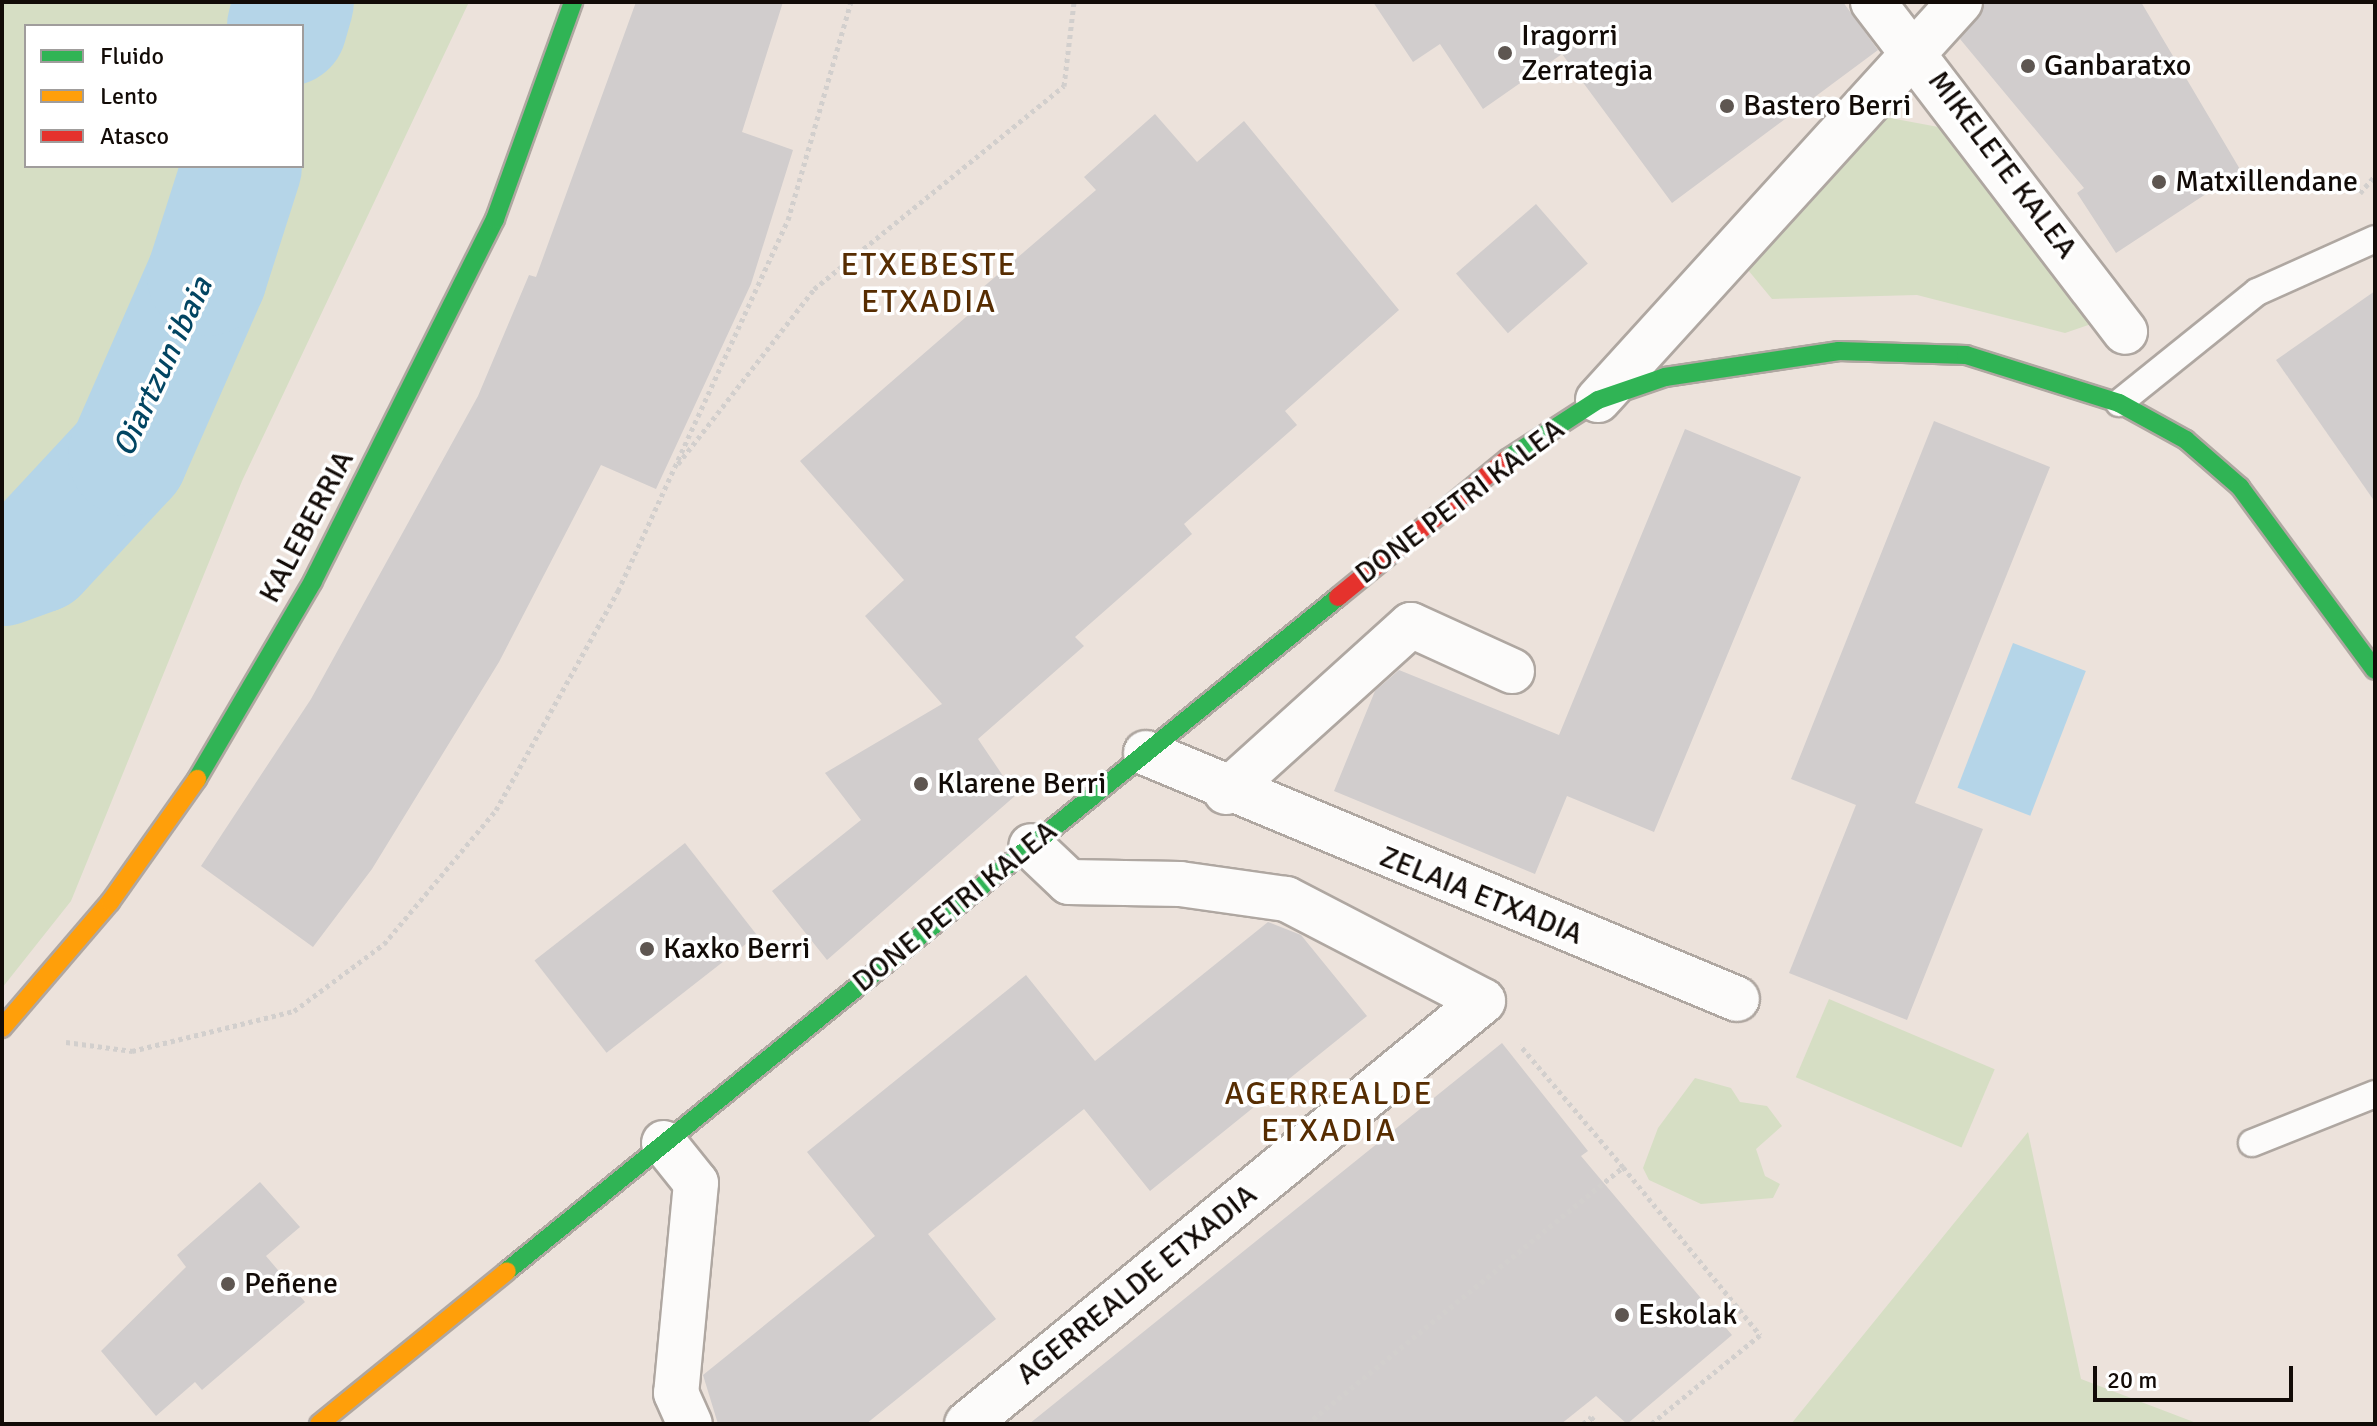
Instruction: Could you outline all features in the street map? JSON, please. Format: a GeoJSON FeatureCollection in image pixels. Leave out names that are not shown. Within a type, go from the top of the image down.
{"type":"FeatureCollection","features":[{"type":"Feature","properties":{"kind":"street","name":"KALEBERRIA"},"geometry":{"type":"LineString","coordinates":[[2,1028],[110,902],[200,775],[313,581],[495,219],[573,2]]}},
{"type":"Feature","properties":{"kind":"street","name":"MIKELETE KALEA"},"geometry":{"type":"LineString","coordinates":[[1873,2],[1919,53],[2125,332]]}},
{"type":"Feature","properties":{"kind":"street","name":"DONE PETRI KALEA"},"geometry":{"type":"LineString","coordinates":[[1598,400],[1919,53],[1960,2]]}},
{"type":"Feature","properties":{"kind":"street","name":"DONE PETRI KALEA"},"geometry":{"type":"LineString","coordinates":[[319,1424],[1519,450],[1598,400],[1665,377],[1839,351],[1966,355],[2040,373],[2119,403],[2186,440],[2240,487],[2375,670]]}},
{"type":"Feature","properties":{"kind":"street"},"geometry":{"type":"LineString","coordinates":[[1226,792],[1411,625],[1512,671]]}},
{"type":"Feature","properties":{"kind":"street","name":"ZELAIA ETXADIA"},"geometry":{"type":"LineString","coordinates":[[1146,753],[1226,792],[1737,999]]}},
{"type":"Feature","properties":{"kind":"street"},"geometry":{"type":"LineString","coordinates":[[1031,846],[1069,882],[1180,884],[1286,899],[1483,1001]]}},
{"type":"Feature","properties":{"kind":"street","name":"AGERREALDE ETXADIA"},"geometry":{"type":"LineString","coordinates":[[967,1424],[1483,1001]]}},
{"type":"Feature","properties":{"kind":"street"},"geometry":{"type":"LineString","coordinates":[[664,1143],[696,1183],[676,1393],[690,1424]]}},
{"type":"Feature","properties":{"kind":"lane"},"geometry":{"type":"LineString","coordinates":[[2119,403],[2257,292],[2375,239]]}},
{"type":"Feature","properties":{"kind":"lane"},"geometry":{"type":"LineString","coordinates":[[2252,1143],[2375,1094]]}},
{"type":"Feature","properties":{"kind":"path"},"geometry":{"type":"LineString","coordinates":[[60,1041],[132,1051],[294,1011],[384,944],[496,810],[618,591],[788,220],[851,2]]}},
{"type":"Feature","properties":{"kind":"path"},"geometry":{"type":"LineString","coordinates":[[673,471],[814,289],[1064,86],[1074,2]]}},
{"type":"Feature","properties":{"kind":"path"},"geometry":{"type":"LineString","coordinates":[[1483,1001],[1760,1335],[1651,1424]]}},
{"type":"Feature","properties":{"kind":"path"},"geometry":{"type":"LineString","coordinates":[[1307,1424],[1623,1167]]}},
{"type":"Feature","properties":{"kind":"path"},"geometry":{"type":"LineString","coordinates":[[1583,1424],[1591,1417],[1597,1424]]}},
{"type":"Feature","properties":{"kind":"green space"},"geometry":{"type":"Polygon","coordinates":[[[2,2],[469,2],[242,481],[71,901],[2,988],[2,2]]]}},
{"type":"Feature","properties":{"kind":"green space"},"geometry":{"type":"Polygon","coordinates":[[[1885,117],[1949,129],[2100,321],[2065,333],[1917,295],[1772,299],[1748,270],[1885,117]]]}},
{"type":"Feature","properties":{"kind":"green space"},"geometry":{"type":"Polygon","coordinates":[[[1829,999],[1995,1069],[1961,1148],[1796,1077],[1829,999]]]}},
{"type":"Feature","properties":{"kind":"green space"},"geometry":{"type":"Polygon","coordinates":[[[1695,1078],[1731,1088],[1740,1102],[1767,1106],[1782,1126],[1756,1149],[1765,1176],[1780,1184],[1773,1198],[1701,1204],[1649,1180],[1643,1168],[1658,1128],[1695,1078]]]}},
{"type":"Feature","properties":{"kind":"green space"},"geometry":{"type":"Polygon","coordinates":[[[2028,1132],[2081,1379],[2199,1424],[1791,1424],[2028,1132]]]}},
{"type":"Feature","properties":{"kind":"water"},"geometry":{"type":"Polygon","coordinates":[[[2013,643],[2086,671],[2030,816],[1957,788],[2013,643]]]}},
{"type":"Feature","properties":{"kind":"building"},"geometry":{"type":"Polygon","coordinates":[[[636,2],[783,2],[742,132],[793,150],[751,284],[656,489],[601,465],[499,662],[372,869],[313,947],[201,866],[311,699],[478,396],[529,275],[536,277],[636,2]]]}},
{"type":"Feature","properties":{"kind":"building"},"geometry":{"type":"Polygon","coordinates":[[[1373,2],[1843,2],[1878,50],[1672,203],[1562,54],[1483,109],[1440,44],[1413,62],[1373,2]]]}},
{"type":"Feature","properties":{"kind":"building"},"geometry":{"type":"Polygon","coordinates":[[[1984,2],[2141,2],[2241,171],[2116,253],[2077,193],[2084,188],[1960,39],[1984,2]]]}},
{"type":"Feature","properties":{"kind":"building"},"geometry":{"type":"Polygon","coordinates":[[[1155,114],[1197,162],[1244,121],[1399,310],[1285,411],[1297,425],[1184,524],[1192,534],[1075,637],[1084,646],[978,739],[1016,795],[827,960],[772,891],[861,820],[825,773],[942,704],[865,616],[904,580],[800,461],[989,297],[981,289],[1096,190],[1084,177],[1155,114]]]}},
{"type":"Feature","properties":{"kind":"building"},"geometry":{"type":"Polygon","coordinates":[[[1536,204],[1588,264],[1508,333],[1456,274],[1536,204]]]}},
{"type":"Feature","properties":{"kind":"building"},"geometry":{"type":"Polygon","coordinates":[[[2375,291],[2375,502],[2276,360],[2375,291]]]}},
{"type":"Feature","properties":{"kind":"building"},"geometry":{"type":"Polygon","coordinates":[[[1934,421],[2050,467],[1915,803],[1983,829],[1907,1020],[1789,973],[1856,805],[1791,779],[1934,421]]]}},
{"type":"Feature","properties":{"kind":"building"},"geometry":{"type":"Polygon","coordinates":[[[1685,429],[1801,477],[1654,832],[1567,796],[1535,874],[1334,791],[1375,691],[1399,670],[1559,735],[1685,429]]]}},
{"type":"Feature","properties":{"kind":"building","name":"Kaxko Berri"},"geometry":{"type":"Polygon","coordinates":[[[685,843],[757,935],[607,1053],[534,961],[685,843]]]}},
{"type":"Feature","properties":{"kind":"building"},"geometry":{"type":"Polygon","coordinates":[[[1268,922],[1301,935],[1367,1016],[1150,1191],[1084,1109],[928,1234],[996,1319],[866,1424],[718,1424],[703,1375],[875,1236],[807,1152],[1026,975],[1095,1061],[1268,922]]]}},
{"type":"Feature","properties":{"kind":"building"},"geometry":{"type":"Polygon","coordinates":[[[1502,1043],[1588,1151],[1581,1156],[1732,1335],[1627,1424],[1596,1396],[1561,1424],[1029,1424],[1502,1043]]]}},
{"type":"Feature","properties":{"kind":"building","name":"Peñene"},"geometry":{"type":"Polygon","coordinates":[[[260,1182],[300,1227],[266,1256],[305,1302],[202,1390],[195,1382],[156,1416],[101,1351],[186,1267],[177,1255],[260,1182]]]}},
{"type":"Feature","properties":{"kind":"waterway","name":"Oiartzun ibaia"},"geometry":{"type":"LineString","coordinates":[[288,24],[294,2]]}},
{"type":"Feature","properties":{"kind":"waterway","name":"Oiartzun ibaia"},"geometry":{"type":"LineString","coordinates":[[2,566],[38,553],[128,456],[207,276],[241,168]]}},
{"type":"Feature","properties":{"kind":"traffic: fast"},"geometry":{"type":"LineString","coordinates":[[197,779],[313,581],[495,219],[573,2]]}},
{"type":"Feature","properties":{"kind":"traffic: fast"},"geometry":{"type":"LineString","coordinates":[[1507,459],[1598,400],[1665,377],[1839,351],[1966,355],[2119,403],[2186,440],[2240,487],[2375,670]]}},
{"type":"Feature","properties":{"kind":"traffic: fast"},"geometry":{"type":"LineString","coordinates":[[507,1271],[1338,597]]}},
{"type":"Feature","properties":{"kind":"traffic: slow"},"geometry":{"type":"LineString","coordinates":[[2,1028],[110,902],[197,779]]}},
{"type":"Feature","properties":{"kind":"traffic: slow"},"geometry":{"type":"LineString","coordinates":[[319,1424],[507,1271]]}},
{"type":"Feature","properties":{"kind":"traffic: jam"},"geometry":{"type":"LineString","coordinates":[[1338,597],[1507,459]]}},
{"type":"Feature","properties":{"kind":"place","name":"Iragorri Zerrategia"},"geometry":{"type":"Point","coordinates":[1505,53]}},
{"type":"Feature","properties":{"kind":"place","name":"Ganbaratxo"},"geometry":{"type":"Point","coordinates":[2028,66]}},
{"type":"Feature","properties":{"kind":"place","name":"Bastero Berri"},"geometry":{"type":"Point","coordinates":[1727,106]}},
{"type":"Feature","properties":{"kind":"place","name":"Matxillendane"},"geometry":{"type":"Point","coordinates":[2159,182]}},
{"type":"Feature","properties":{"kind":"place","name":"Klarene Berri"},"geometry":{"type":"Point","coordinates":[921,784]}},
{"type":"Feature","properties":{"kind":"place","name":"Kaxko Berri"},"geometry":{"type":"Point","coordinates":[647,949]}},
{"type":"Feature","properties":{"kind":"place","name":"Peñene"},"geometry":{"type":"Point","coordinates":[228,1284]}},
{"type":"Feature","properties":{"kind":"place","name":"Eskolak"},"geometry":{"type":"Point","coordinates":[1622,1315]}},
{"type":"Feature","properties":{"kind":"district","name":"ETXEBESTE ETXADIA"},"geometry":{"type":"Point","coordinates":[929,284]}},
{"type":"Feature","properties":{"kind":"district","name":"AGERREALDE ETXADIA"},"geometry":{"type":"Point","coordinates":[1329,1114]}}]}
